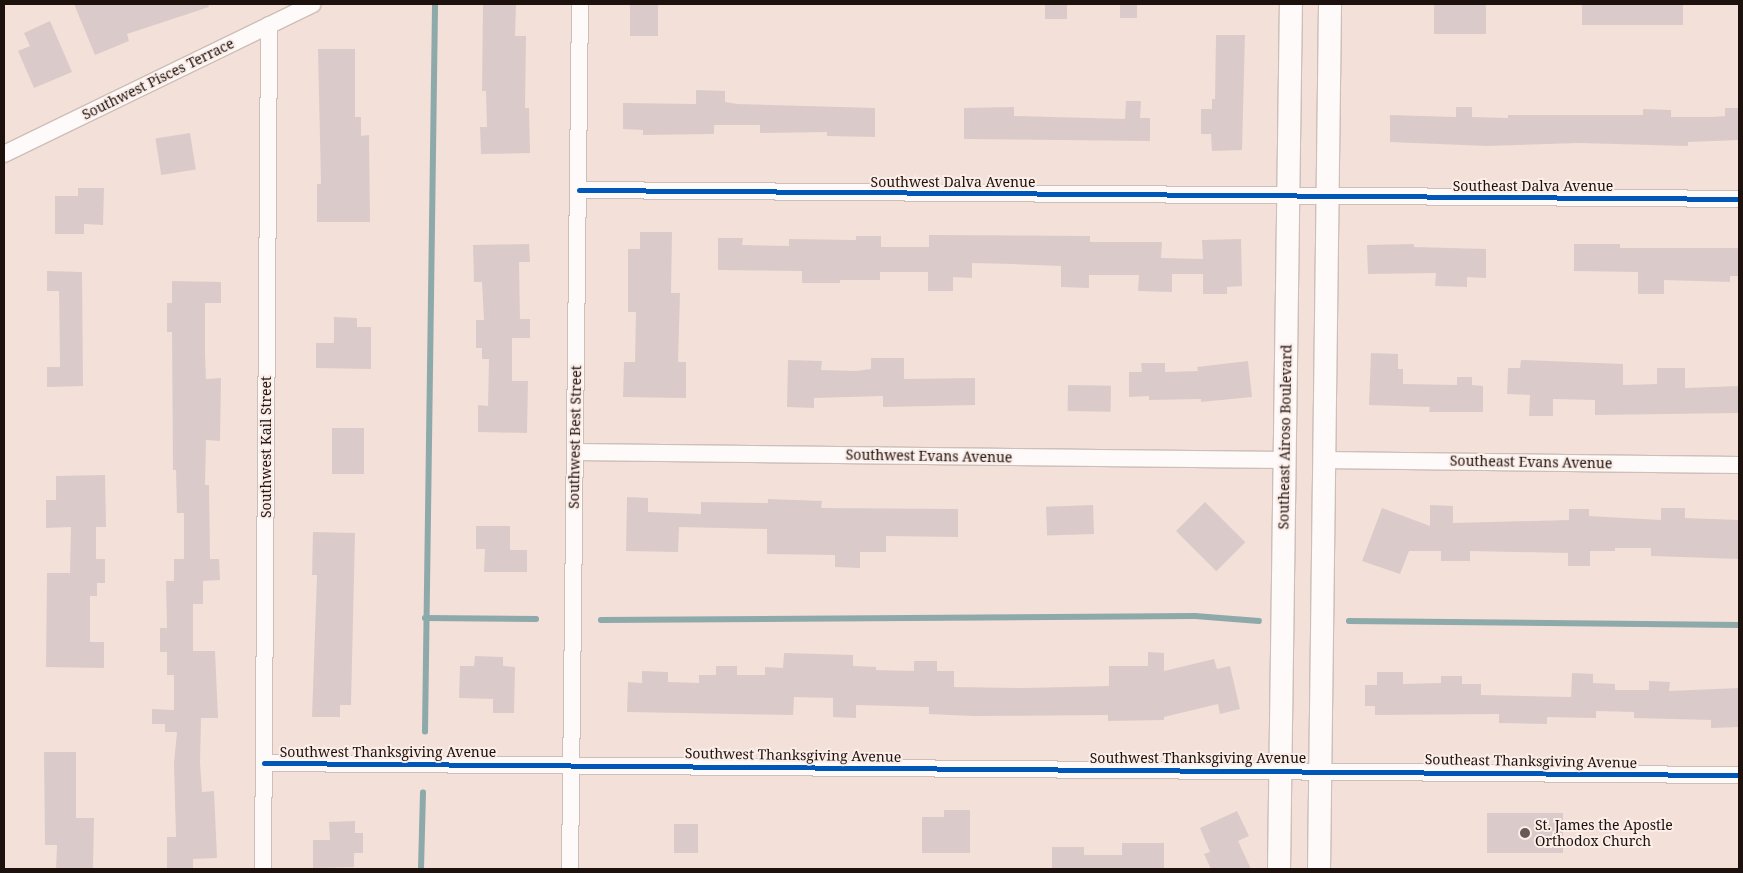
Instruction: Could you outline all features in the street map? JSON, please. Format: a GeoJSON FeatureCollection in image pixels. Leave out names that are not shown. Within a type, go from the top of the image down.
{"type":"FeatureCollection","features":[{"type":"Feature","properties":{"kind":"main road","name":"Southeast Airoso Boulevard"},"geometry":{"type":"LineString","coordinates":[[1279,869],[1282,770],[1290,4]]}},
{"type":"Feature","properties":{"kind":"main road"},"geometry":{"type":"LineString","coordinates":[[1320,869],[1326,196],[1330,4]]}},
{"type":"Feature","properties":{"kind":"street","name":"Southwest Pisces Terrace"},"geometry":{"type":"LineString","coordinates":[[4,154],[313,4]]}},
{"type":"Feature","properties":{"kind":"street","name":"Southwest Best Street"},"geometry":{"type":"LineString","coordinates":[[570,869],[580,4]]}},
{"type":"Feature","properties":{"kind":"street","name":"Southwest Kail Street"},"geometry":{"type":"LineString","coordinates":[[262,869],[269,25]]}},
{"type":"Feature","properties":{"kind":"street","name":"Southwest Dalva Avenue"},"geometry":{"type":"LineString","coordinates":[[579,190],[1326,196]]}},
{"type":"Feature","properties":{"kind":"street","name":"Southeast Dalva Avenue"},"geometry":{"type":"LineString","coordinates":[[1326,196],[1739,199]]}},
{"type":"Feature","properties":{"kind":"street","name":"Southwest Evans Avenue"},"geometry":{"type":"LineString","coordinates":[[575,452],[1284,460]]}},
{"type":"Feature","properties":{"kind":"street","name":"Southeast Evans Avenue"},"geometry":{"type":"LineString","coordinates":[[1323,460],[1739,464]]}},
{"type":"Feature","properties":{"kind":"street","name":"Southwest Thanksgiving Avenue"},"geometry":{"type":"LineString","coordinates":[[264,763],[1322,769]]}},
{"type":"Feature","properties":{"kind":"street","name":"Southeast Thanksgiving Avenue"},"geometry":{"type":"LineString","coordinates":[[1322,769],[1739,775]]}},
{"type":"Feature","properties":{"kind":"building"},"geometry":{"type":"Polygon","coordinates":[[[74,4],[208,4],[209,7],[127,34],[129,41],[95,55],[74,4]]]}},
{"type":"Feature","properties":{"kind":"building"},"geometry":{"type":"Polygon","coordinates":[[[483,4],[516,4],[515,36],[526,36],[525,108],[529,108],[530,153],[481,154],[480,127],[487,127],[486,91],[482,91],[483,4]]]}},
{"type":"Feature","properties":{"kind":"building"},"geometry":{"type":"Polygon","coordinates":[[[630,4],[658,4],[658,36],[630,36],[630,4]]]}},
{"type":"Feature","properties":{"kind":"building"},"geometry":{"type":"Polygon","coordinates":[[[1045,4],[1067,4],[1067,19],[1045,19],[1045,4]]]}},
{"type":"Feature","properties":{"kind":"building"},"geometry":{"type":"Polygon","coordinates":[[[1120,4],[1137,4],[1137,18],[1120,18],[1120,4]]]}},
{"type":"Feature","properties":{"kind":"building"},"geometry":{"type":"Polygon","coordinates":[[[1434,4],[1486,4],[1486,34],[1434,34],[1434,4]]]}},
{"type":"Feature","properties":{"kind":"building"},"geometry":{"type":"Polygon","coordinates":[[[1582,4],[1683,4],[1683,25],[1582,25],[1582,4]]]}},
{"type":"Feature","properties":{"kind":"building"},"geometry":{"type":"Polygon","coordinates":[[[50,21],[72,72],[34,88],[18,51],[30,46],[24,33],[50,21]]]}},
{"type":"Feature","properties":{"kind":"building"},"geometry":{"type":"Polygon","coordinates":[[[1216,35],[1245,35],[1242,150],[1212,151],[1211,134],[1201,134],[1201,109],[1212,109],[1212,99],[1215,99],[1216,35]]]}},
{"type":"Feature","properties":{"kind":"building"},"geometry":{"type":"Polygon","coordinates":[[[318,49],[355,49],[355,117],[361,117],[361,136],[369,135],[370,222],[317,222],[317,184],[321,184],[318,49]]]}},
{"type":"Feature","properties":{"kind":"building"},"geometry":{"type":"Polygon","coordinates":[[[696,90],[725,91],[725,102],[737,104],[875,108],[875,137],[827,136],[827,132],[760,133],[760,125],[714,125],[714,134],[643,135],[643,130],[623,129],[623,103],[696,104],[696,90]]]}},
{"type":"Feature","properties":{"kind":"building"},"geometry":{"type":"Polygon","coordinates":[[[1126,101],[1141,101],[1140,118],[1150,118],[1150,141],[964,139],[964,108],[1014,107],[1014,116],[1125,119],[1126,101]]]}},
{"type":"Feature","properties":{"kind":"building"},"geometry":{"type":"Polygon","coordinates":[[[1456,107],[1472,107],[1472,117],[1508,118],[1508,115],[1643,115],[1643,109],[1671,110],[1671,117],[1711,117],[1725,116],[1725,108],[1739,108],[1739,140],[1688,142],[1688,146],[1578,143],[1487,146],[1390,142],[1390,115],[1456,117],[1456,107]]]}},
{"type":"Feature","properties":{"kind":"building"},"geometry":{"type":"Polygon","coordinates":[[[190,133],[196,170],[161,175],[155,138],[190,133]]]}},
{"type":"Feature","properties":{"kind":"building"},"geometry":{"type":"Polygon","coordinates":[[[78,188],[104,188],[103,225],[84,224],[84,234],[55,234],[55,196],[78,196],[78,188]]]}},
{"type":"Feature","properties":{"kind":"building"},"geometry":{"type":"Polygon","coordinates":[[[640,232],[672,232],[671,293],[680,293],[678,362],[686,362],[686,398],[623,397],[624,362],[635,362],[636,312],[628,312],[628,249],[640,249],[640,232]]]}},
{"type":"Feature","properties":{"kind":"building"},"geometry":{"type":"Polygon","coordinates":[[[929,235],[1090,236],[1090,242],[1162,242],[1161,258],[1203,259],[1202,240],[1241,239],[1242,286],[1227,287],[1227,294],[1203,294],[1203,274],[1172,274],[1172,292],[1138,291],[1139,275],[1089,275],[1089,288],[1061,287],[1061,266],[1013,264],[972,263],[972,278],[953,277],[953,291],[928,291],[928,272],[880,272],[880,280],[840,280],[840,283],[802,283],[802,271],[718,270],[718,238],[743,238],[742,245],[789,246],[789,239],[856,240],[856,236],[881,236],[881,247],[929,247],[929,235]]]}},
{"type":"Feature","properties":{"kind":"building"},"geometry":{"type":"Polygon","coordinates":[[[529,244],[530,262],[519,262],[520,319],[530,319],[530,338],[512,338],[512,381],[528,381],[527,433],[478,432],[478,405],[488,406],[489,359],[482,359],[482,348],[476,348],[476,320],[484,320],[482,282],[474,282],[473,245],[529,244]]]}},
{"type":"Feature","properties":{"kind":"building"},"geometry":{"type":"Polygon","coordinates":[[[1414,244],[1414,247],[1486,249],[1486,278],[1467,277],[1467,287],[1435,286],[1436,273],[1368,274],[1367,245],[1414,244]]]}},
{"type":"Feature","properties":{"kind":"building"},"geometry":{"type":"Polygon","coordinates":[[[1574,244],[1620,244],[1620,248],[1739,248],[1739,276],[1730,276],[1730,282],[1664,280],[1664,294],[1638,294],[1638,272],[1574,271],[1574,244]]]}},
{"type":"Feature","properties":{"kind":"building"},"geometry":{"type":"Polygon","coordinates":[[[47,271],[82,272],[83,386],[47,387],[47,367],[60,367],[59,291],[47,291],[47,271]]]}},
{"type":"Feature","properties":{"kind":"building"},"geometry":{"type":"Polygon","coordinates":[[[172,281],[221,282],[221,303],[205,303],[206,379],[221,378],[220,441],[206,440],[205,485],[209,485],[210,559],[219,559],[220,580],[203,581],[203,604],[193,604],[193,651],[215,651],[218,718],[201,718],[200,763],[202,792],[214,791],[217,858],[193,859],[193,869],[167,869],[167,837],[176,837],[174,763],[177,732],[165,732],[165,724],[152,724],[152,709],[174,710],[174,675],[167,675],[167,652],[160,652],[160,628],[167,628],[166,581],[174,581],[174,559],[184,559],[184,513],[177,513],[176,470],[173,470],[172,332],[167,332],[167,303],[172,303],[172,281]]]}},
{"type":"Feature","properties":{"kind":"building"},"geometry":{"type":"Polygon","coordinates":[[[334,317],[357,318],[357,327],[371,327],[371,369],[316,368],[316,343],[334,343],[334,317]]]}},
{"type":"Feature","properties":{"kind":"building"},"geometry":{"type":"Polygon","coordinates":[[[1371,353],[1398,354],[1398,369],[1403,369],[1403,384],[1457,385],[1457,377],[1472,377],[1472,385],[1483,386],[1483,412],[1429,412],[1430,407],[1369,405],[1371,353]]]}},
{"type":"Feature","properties":{"kind":"building"},"geometry":{"type":"Polygon","coordinates":[[[871,358],[904,358],[904,379],[975,378],[975,405],[883,407],[883,396],[814,398],[814,408],[787,407],[788,360],[822,361],[821,370],[856,371],[871,369],[871,358]]]}},
{"type":"Feature","properties":{"kind":"building"},"geometry":{"type":"Polygon","coordinates":[[[1521,360],[1623,364],[1623,385],[1657,384],[1657,368],[1685,368],[1685,388],[1739,386],[1739,413],[1595,415],[1595,400],[1553,399],[1553,416],[1529,416],[1530,395],[1507,394],[1508,368],[1520,368],[1521,360]]]}},
{"type":"Feature","properties":{"kind":"building"},"geometry":{"type":"Polygon","coordinates":[[[1248,361],[1252,397],[1201,402],[1201,399],[1149,400],[1149,396],[1129,397],[1129,372],[1142,372],[1141,363],[1165,363],[1165,372],[1198,371],[1197,367],[1248,361]]]}},
{"type":"Feature","properties":{"kind":"building"},"geometry":{"type":"Polygon","coordinates":[[[1068,385],[1111,386],[1111,412],[1068,411],[1068,385]]]}},
{"type":"Feature","properties":{"kind":"building"},"geometry":{"type":"Polygon","coordinates":[[[332,428],[364,428],[364,474],[332,474],[332,428]]]}},
{"type":"Feature","properties":{"kind":"building"},"geometry":{"type":"Polygon","coordinates":[[[105,475],[106,527],[96,527],[96,559],[105,559],[105,583],[97,583],[97,596],[90,596],[90,642],[104,642],[104,668],[46,667],[47,573],[70,573],[71,527],[46,528],[46,500],[56,500],[56,476],[105,475]]]}},
{"type":"Feature","properties":{"kind":"building"},"geometry":{"type":"Polygon","coordinates":[[[627,497],[648,498],[648,512],[701,514],[701,502],[768,503],[768,499],[822,501],[821,508],[958,509],[958,537],[886,536],[886,552],[860,552],[860,568],[835,567],[835,555],[767,554],[767,529],[679,527],[678,552],[626,551],[627,497]]]}},
{"type":"Feature","properties":{"kind":"building"},"geometry":{"type":"Polygon","coordinates":[[[1205,502],[1245,542],[1216,571],[1176,531],[1205,502]]]}},
{"type":"Feature","properties":{"kind":"building"},"geometry":{"type":"Polygon","coordinates":[[[1093,505],[1094,534],[1047,536],[1046,507],[1093,505]]]}},
{"type":"Feature","properties":{"kind":"building"},"geometry":{"type":"Polygon","coordinates":[[[1430,505],[1453,506],[1453,523],[1569,520],[1569,509],[1589,509],[1589,516],[1661,520],[1661,508],[1685,508],[1685,518],[1739,520],[1739,559],[1651,556],[1651,548],[1615,548],[1615,551],[1590,551],[1590,566],[1568,566],[1568,553],[1470,551],[1470,561],[1441,561],[1441,551],[1409,551],[1400,574],[1362,561],[1382,508],[1430,526],[1430,505]]]}},
{"type":"Feature","properties":{"kind":"building"},"geometry":{"type":"Polygon","coordinates":[[[476,526],[510,526],[510,550],[527,550],[527,572],[484,572],[485,549],[476,549],[476,526]]]}},
{"type":"Feature","properties":{"kind":"building"},"geometry":{"type":"Polygon","coordinates":[[[313,532],[355,533],[351,705],[340,705],[340,717],[312,717],[317,575],[312,575],[313,532]]]}},
{"type":"Feature","properties":{"kind":"building"},"geometry":{"type":"Polygon","coordinates":[[[1148,652],[1164,653],[1164,671],[1214,659],[1217,669],[1230,666],[1240,709],[1220,714],[1218,704],[1164,717],[1164,720],[1108,721],[1108,715],[973,716],[929,714],[929,707],[856,705],[856,718],[833,717],[833,698],[794,697],[793,715],[627,712],[628,682],[642,683],[642,671],[668,672],[668,682],[699,683],[699,675],[716,675],[716,666],[737,666],[737,675],[765,675],[765,667],[783,668],[784,653],[853,655],[853,666],[876,667],[876,670],[914,671],[914,661],[937,661],[937,671],[954,671],[954,687],[1024,688],[1109,686],[1109,666],[1148,666],[1148,652]]]}},
{"type":"Feature","properties":{"kind":"building"},"geometry":{"type":"Polygon","coordinates":[[[475,656],[503,657],[503,666],[515,667],[514,713],[493,713],[493,699],[459,698],[460,666],[474,666],[475,656]]]}},
{"type":"Feature","properties":{"kind":"building"},"geometry":{"type":"Polygon","coordinates":[[[1377,672],[1403,672],[1403,684],[1441,683],[1441,676],[1462,676],[1462,684],[1481,684],[1481,695],[1571,697],[1572,673],[1593,674],[1593,683],[1615,684],[1615,690],[1649,690],[1649,681],[1670,682],[1669,691],[1739,688],[1739,727],[1711,728],[1711,720],[1634,718],[1634,712],[1596,711],[1596,718],[1547,717],[1547,724],[1499,723],[1499,714],[1375,715],[1375,706],[1365,706],[1365,685],[1377,685],[1377,672]]]}},
{"type":"Feature","properties":{"kind":"building"},"geometry":{"type":"Polygon","coordinates":[[[44,752],[76,752],[76,818],[94,818],[93,869],[56,869],[57,845],[45,845],[44,752]]]}},
{"type":"Feature","properties":{"kind":"building"},"geometry":{"type":"Polygon","coordinates":[[[944,810],[970,810],[970,853],[922,853],[922,817],[944,817],[944,810]]]}},
{"type":"Feature","properties":{"kind":"building"},"geometry":{"type":"Polygon","coordinates":[[[1237,811],[1249,836],[1238,841],[1251,869],[1211,869],[1204,854],[1210,852],[1200,828],[1237,811]]]}},
{"type":"Feature","properties":{"kind":"building","name":"St. James the Apostle Orthodox Church"},"geometry":{"type":"Polygon","coordinates":[[[1487,813],[1563,813],[1563,853],[1487,853],[1487,813]]]}},
{"type":"Feature","properties":{"kind":"building"},"geometry":{"type":"Polygon","coordinates":[[[355,821],[355,833],[363,833],[363,853],[354,853],[354,867],[313,868],[313,840],[330,840],[329,822],[355,821]]]}},
{"type":"Feature","properties":{"kind":"building"},"geometry":{"type":"Polygon","coordinates":[[[674,824],[698,824],[698,853],[674,853],[674,824]]]}},
{"type":"Feature","properties":{"kind":"building"},"geometry":{"type":"Polygon","coordinates":[[[1122,843],[1164,843],[1164,869],[1052,869],[1052,847],[1084,847],[1084,855],[1122,855],[1122,843]]]}},
{"type":"Feature","properties":{"kind":"waterway"},"geometry":{"type":"LineString","coordinates":[[425,732],[435,4]]}},
{"type":"Feature","properties":{"kind":"waterway"},"geometry":{"type":"LineString","coordinates":[[601,620],[1195,616],[1259,621]]}},
{"type":"Feature","properties":{"kind":"waterway"},"geometry":{"type":"LineString","coordinates":[[425,618],[536,619]]}},
{"type":"Feature","properties":{"kind":"waterway"},"geometry":{"type":"LineString","coordinates":[[1349,621],[1739,625]]}},
{"type":"Feature","properties":{"kind":"waterway"},"geometry":{"type":"LineString","coordinates":[[421,869],[423,793]]}},
{"type":"Feature","properties":{"kind":"cycle path"},"geometry":{"type":"LineString","coordinates":[[579,190],[1739,199]]}},
{"type":"Feature","properties":{"kind":"cycle path"},"geometry":{"type":"LineString","coordinates":[[264,763],[1739,775]]}},
{"type":"Feature","properties":{"kind":"place","name":"St. James the Apostle Orthodox Church"},"geometry":{"type":"Point","coordinates":[1525,833]}}]}
